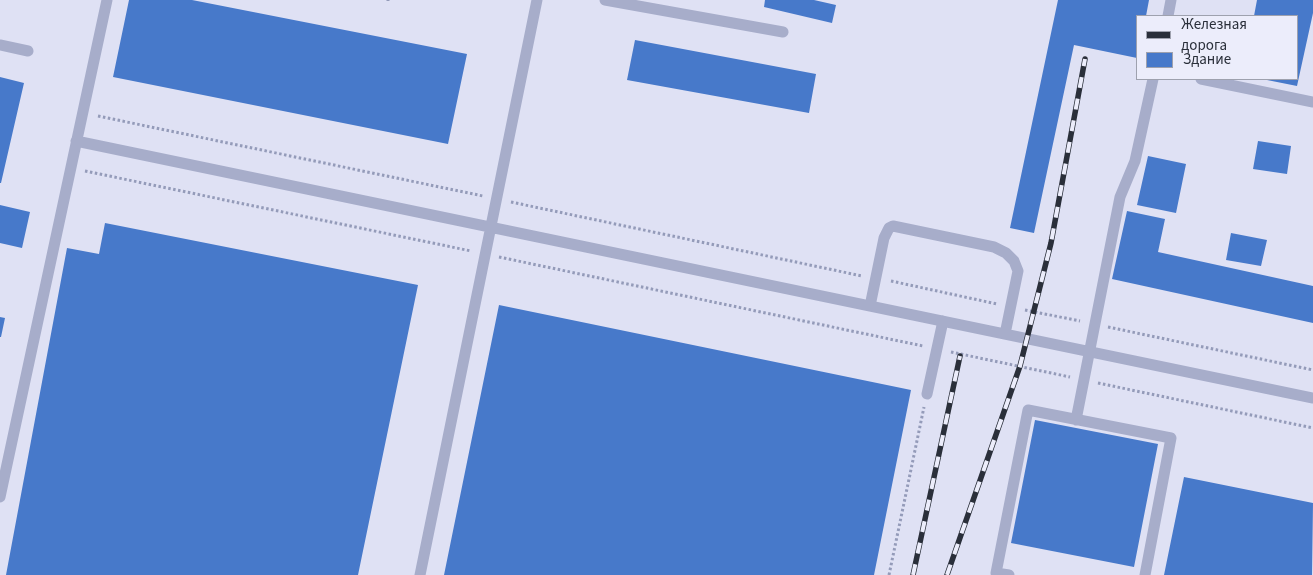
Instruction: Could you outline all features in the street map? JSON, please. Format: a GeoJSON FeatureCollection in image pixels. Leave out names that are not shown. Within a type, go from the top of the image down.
{"type":"FeatureCollection","features":[{"type":"Feature","properties":{"kind":"lane"},"geometry":{"type":"LineString","coordinates":[[0,497],[107,0]]}},
{"type":"Feature","properties":{"kind":"lane"},"geometry":{"type":"LineString","coordinates":[[420,575],[537,0]]}},
{"type":"Feature","properties":{"kind":"lane"},"geometry":{"type":"LineString","coordinates":[[605,0],[783,32]]}},
{"type":"Feature","properties":{"kind":"lane"},"geometry":{"type":"LineString","coordinates":[[1168,15],[1171,0]]}},
{"type":"Feature","properties":{"kind":"lane"},"geometry":{"type":"LineString","coordinates":[[0,45],[28,51]]}},
{"type":"Feature","properties":{"kind":"lane"},"geometry":{"type":"LineString","coordinates":[[1076,420],[1120,197],[1135,161],[1154,80]]}},
{"type":"Feature","properties":{"kind":"lane"},"geometry":{"type":"LineString","coordinates":[[1206,80],[1313,102]]}},
{"type":"Feature","properties":{"kind":"lane"},"geometry":{"type":"LineString","coordinates":[[76,141],[1313,398]]}},
{"type":"Feature","properties":{"kind":"lane"},"geometry":{"type":"LineString","coordinates":[[870,306],[884,238],[889,228],[893,226],[994,247],[1006,253],[1014,261],[1018,271],[1005,334]]}},
{"type":"Feature","properties":{"kind":"lane"},"geometry":{"type":"LineString","coordinates":[[927,394],[943,321]]}},
{"type":"Feature","properties":{"kind":"lane"},"geometry":{"type":"LineString","coordinates":[[1008,575],[996,572],[1028,410],[1172,438],[1145,575]]}},
{"type":"Feature","properties":{"kind":"path"},"geometry":{"type":"LineString","coordinates":[[82,112],[1313,370]]}},
{"type":"Feature","properties":{"kind":"path"},"geometry":{"type":"LineString","coordinates":[[71,168],[1313,428]]}},
{"type":"Feature","properties":{"kind":"path"},"geometry":{"type":"LineString","coordinates":[[889,575],[927,394]]}},
{"type":"Feature","properties":{"kind":"building"},"geometry":{"type":"Polygon","coordinates":[[[129,0],[192,0],[467,54],[448,144],[113,77],[129,0]]]}},
{"type":"Feature","properties":{"kind":"building"},"geometry":{"type":"Polygon","coordinates":[[[765,0],[814,0],[836,5],[832,23],[764,7],[765,0]]]}},
{"type":"Feature","properties":{"kind":"building"},"geometry":{"type":"Polygon","coordinates":[[[1058,0],[1149,0],[1146,15],[1136,15],[1136,58],[1074,45],[1034,233],[1010,228],[1058,0]]]}},
{"type":"Feature","properties":{"kind":"building"},"geometry":{"type":"Polygon","coordinates":[[[1257,0],[1313,0],[1313,13],[1297,86],[1267,80],[1298,80],[1298,15],[1254,15],[1257,0]]]}},
{"type":"Feature","properties":{"kind":"building"},"geometry":{"type":"Polygon","coordinates":[[[635,40],[816,74],[809,113],[627,80],[635,40]]]}},
{"type":"Feature","properties":{"kind":"building"},"geometry":{"type":"Polygon","coordinates":[[[0,77],[24,83],[1,183],[0,183],[0,77]]]}},
{"type":"Feature","properties":{"kind":"building"},"geometry":{"type":"Polygon","coordinates":[[[1258,141],[1291,146],[1287,174],[1253,169],[1258,141]]]}},
{"type":"Feature","properties":{"kind":"building"},"geometry":{"type":"Polygon","coordinates":[[[1148,156],[1186,164],[1176,213],[1137,205],[1148,156]]]}},
{"type":"Feature","properties":{"kind":"building"},"geometry":{"type":"Polygon","coordinates":[[[0,205],[30,212],[22,248],[0,243],[0,205]]]}},
{"type":"Feature","properties":{"kind":"building"},"geometry":{"type":"Polygon","coordinates":[[[1127,211],[1165,219],[1158,252],[1313,286],[1313,323],[1112,279],[1127,211]]]}},
{"type":"Feature","properties":{"kind":"building"},"geometry":{"type":"Polygon","coordinates":[[[105,223],[418,285],[358,575],[6,575],[67,248],[99,254],[105,223]]]}},
{"type":"Feature","properties":{"kind":"building"},"geometry":{"type":"Polygon","coordinates":[[[1231,233],[1267,240],[1261,266],[1226,260],[1231,233]]]}},
{"type":"Feature","properties":{"kind":"building"},"geometry":{"type":"Polygon","coordinates":[[[499,305],[911,390],[874,575],[444,575],[499,305]]]}},
{"type":"Feature","properties":{"kind":"building"},"geometry":{"type":"Polygon","coordinates":[[[0,317],[5,318],[1,337],[0,337],[0,317]]]}},
{"type":"Feature","properties":{"kind":"building"},"geometry":{"type":"Polygon","coordinates":[[[1035,420],[1158,444],[1134,567],[1011,543],[1035,420]]]}},
{"type":"Feature","properties":{"kind":"building"},"geometry":{"type":"Polygon","coordinates":[[[1184,477],[1313,503],[1312,575],[1164,575],[1184,477]]]}},
{"type":"Feature","properties":{"kind":"railway"},"geometry":{"type":"LineString","coordinates":[[947,575],[1020,366],[1051,243],[1085,59]]}},
{"type":"Feature","properties":{"kind":"railway"},"geometry":{"type":"LineString","coordinates":[[913,575],[960,356]]}}]}
